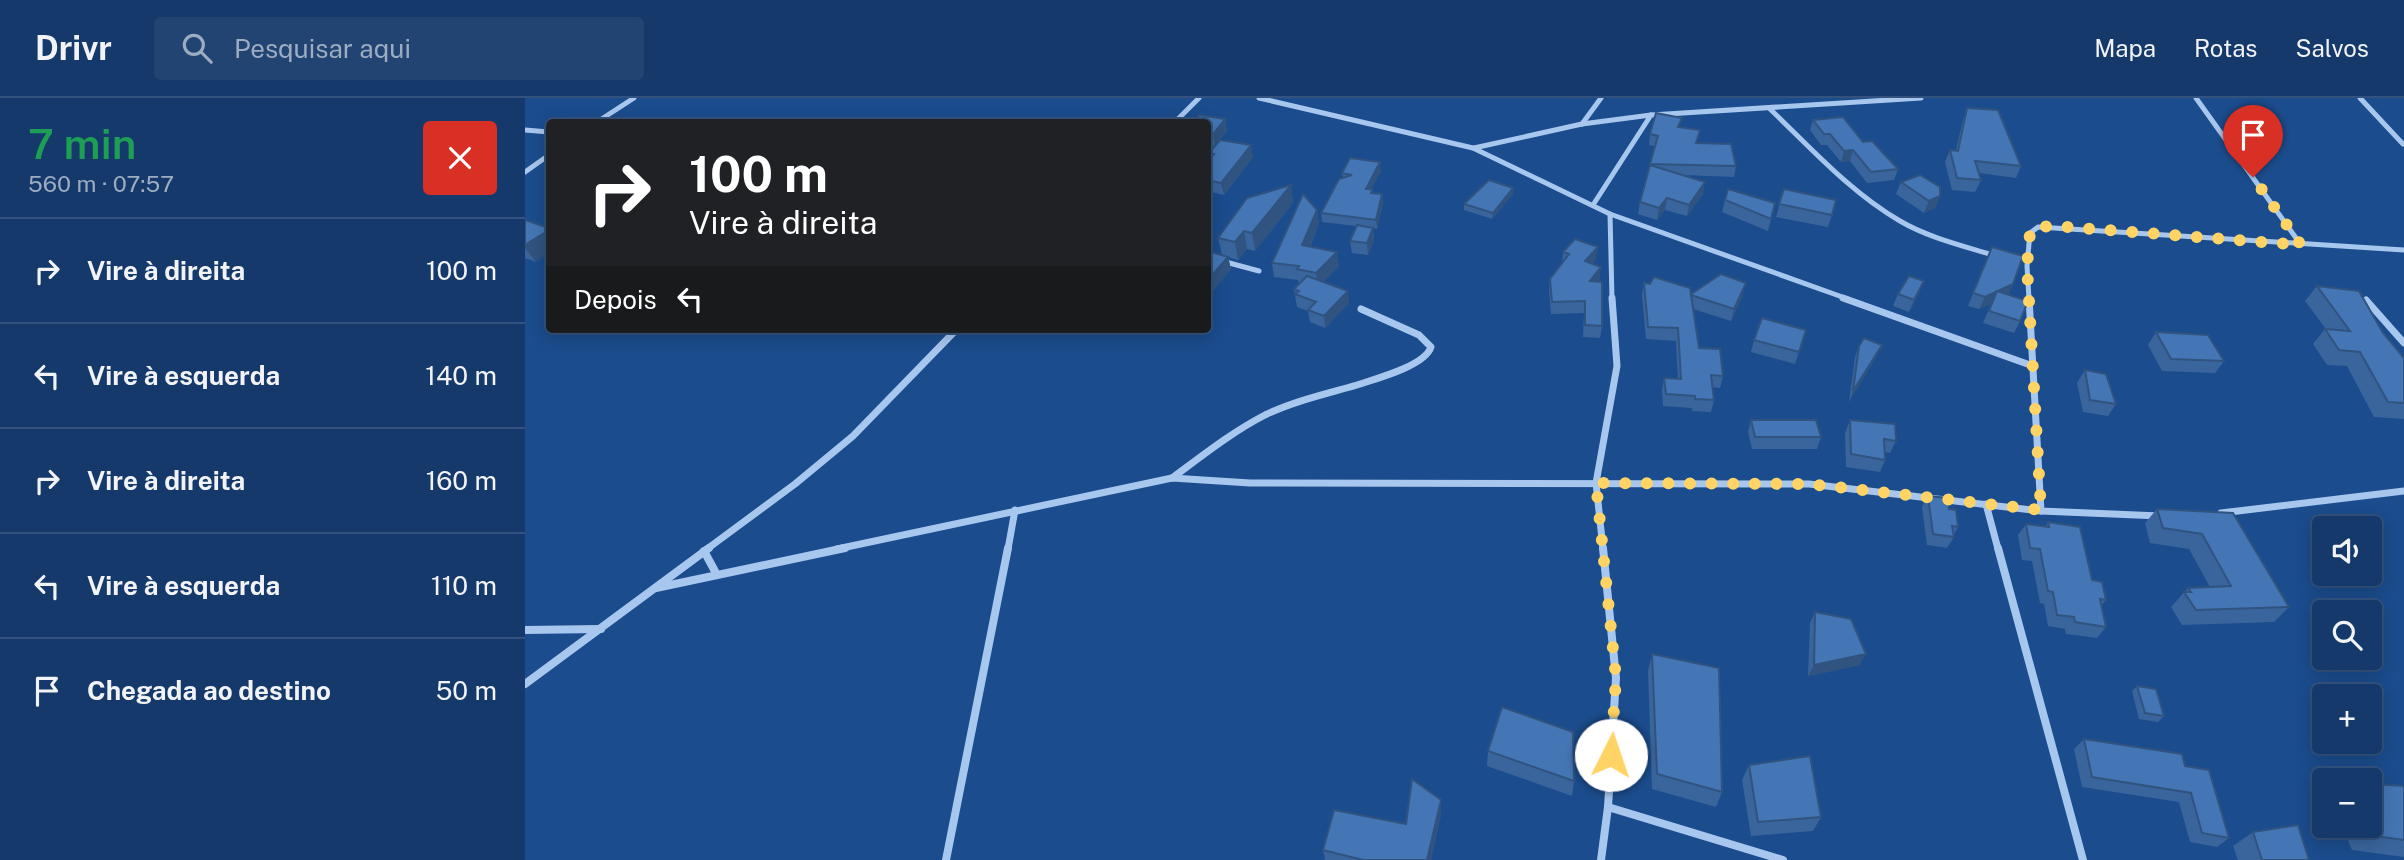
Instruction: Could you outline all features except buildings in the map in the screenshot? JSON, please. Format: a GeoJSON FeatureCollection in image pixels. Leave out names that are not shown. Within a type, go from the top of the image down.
{"type":"FeatureCollection","features":[{"type":"Feature","properties":{"kind":"street"},"geometry":{"type":"LineString","coordinates":[[602,119],[634,98]]}},
{"type":"Feature","properties":{"kind":"street"},"geometry":{"type":"LineString","coordinates":[[1178,119],[1199,98]]}},
{"type":"Feature","properties":{"kind":"street"},"geometry":{"type":"LineString","coordinates":[[1259,98],[1473,148],[1610,214],[2033,366]]}},
{"type":"Feature","properties":{"kind":"street"},"geometry":{"type":"LineString","coordinates":[[1582,124],[1601,98]]}},
{"type":"Feature","properties":{"kind":"street"},"geometry":{"type":"LineString","coordinates":[[1473,148],[1582,124],[1651,115],[1921,98]]}},
{"type":"Feature","properties":{"kind":"street"},"geometry":{"type":"LineString","coordinates":[[2196,98],[2301,245]]}},
{"type":"Feature","properties":{"kind":"street"},"geometry":{"type":"LineString","coordinates":[[2360,98],[2403,144]]}},
{"type":"Feature","properties":{"kind":"street"},"geometry":{"type":"LineString","coordinates":[[1769,108],[1853,188],[1882,210],[1933,236],[2003,259]]}},
{"type":"Feature","properties":{"kind":"street"},"geometry":{"type":"LineString","coordinates":[[1593,205],[1651,115]]}},
{"type":"Feature","properties":{"kind":"street"},"geometry":{"type":"LineString","coordinates":[[525,130],[546,132]]}},
{"type":"Feature","properties":{"kind":"street"},"geometry":{"type":"LineString","coordinates":[[525,172],[546,157]]}},
{"type":"Feature","properties":{"kind":"street"},"geometry":{"type":"LineString","coordinates":[[1601,860],[1608,807],[1616,678],[1596,483],[1617,366],[1609,258],[1610,214]]}},
{"type":"Feature","properties":{"kind":"street"},"geometry":{"type":"LineString","coordinates":[[2041,510],[2027,266],[2030,233],[2038,227],[2404,250]]}},
{"type":"Feature","properties":{"kind":"street"},"geometry":{"type":"LineString","coordinates":[[1211,258],[1259,271]]}},
{"type":"Feature","properties":{"kind":"street"},"geometry":{"type":"LineString","coordinates":[[2015,262],[2027,266]]}},
{"type":"Feature","properties":{"kind":"street"},"geometry":{"type":"LineString","coordinates":[[2366,300],[2404,343]]}},
{"type":"Feature","properties":{"kind":"street"},"geometry":{"type":"LineString","coordinates":[[1172,478],[1229,437],[1280,408],[1406,367],[1429,353],[1431,348],[1419,335],[1361,309]]}},
{"type":"Feature","properties":{"kind":"street"},"geometry":{"type":"LineString","coordinates":[[525,684],[795,484],[853,436],[953,333]]}},
{"type":"Feature","properties":{"kind":"street"},"geometry":{"type":"LineString","coordinates":[[656,588],[1172,478],[1250,484],[1809,484],[2041,510],[2167,516]]}},
{"type":"Feature","properties":{"kind":"street"},"geometry":{"type":"LineString","coordinates":[[2217,514],[2404,491]]}},
{"type":"Feature","properties":{"kind":"street"},"geometry":{"type":"LineString","coordinates":[[1986,504],[2083,860]]}},
{"type":"Feature","properties":{"kind":"street"},"geometry":{"type":"LineString","coordinates":[[946,860],[989,653],[1015,510]]}},
{"type":"Feature","properties":{"kind":"street"},"geometry":{"type":"LineString","coordinates":[[704,551],[717,575]]}},
{"type":"Feature","properties":{"kind":"street"},"geometry":{"type":"LineString","coordinates":[[525,630],[601,629]]}},
{"type":"Feature","properties":{"kind":"street"},"geometry":{"type":"LineString","coordinates":[[1608,807],[1783,860]]}},
{"type":"Feature","properties":{"kind":"route"},"geometry":{"type":"LineString","coordinates":[[1611,755],[1616,678],[1596,483],[1809,484],[2041,510],[2027,266],[2030,233],[2038,227],[2055,226],[2301,245],[2253,177]]}}]}
